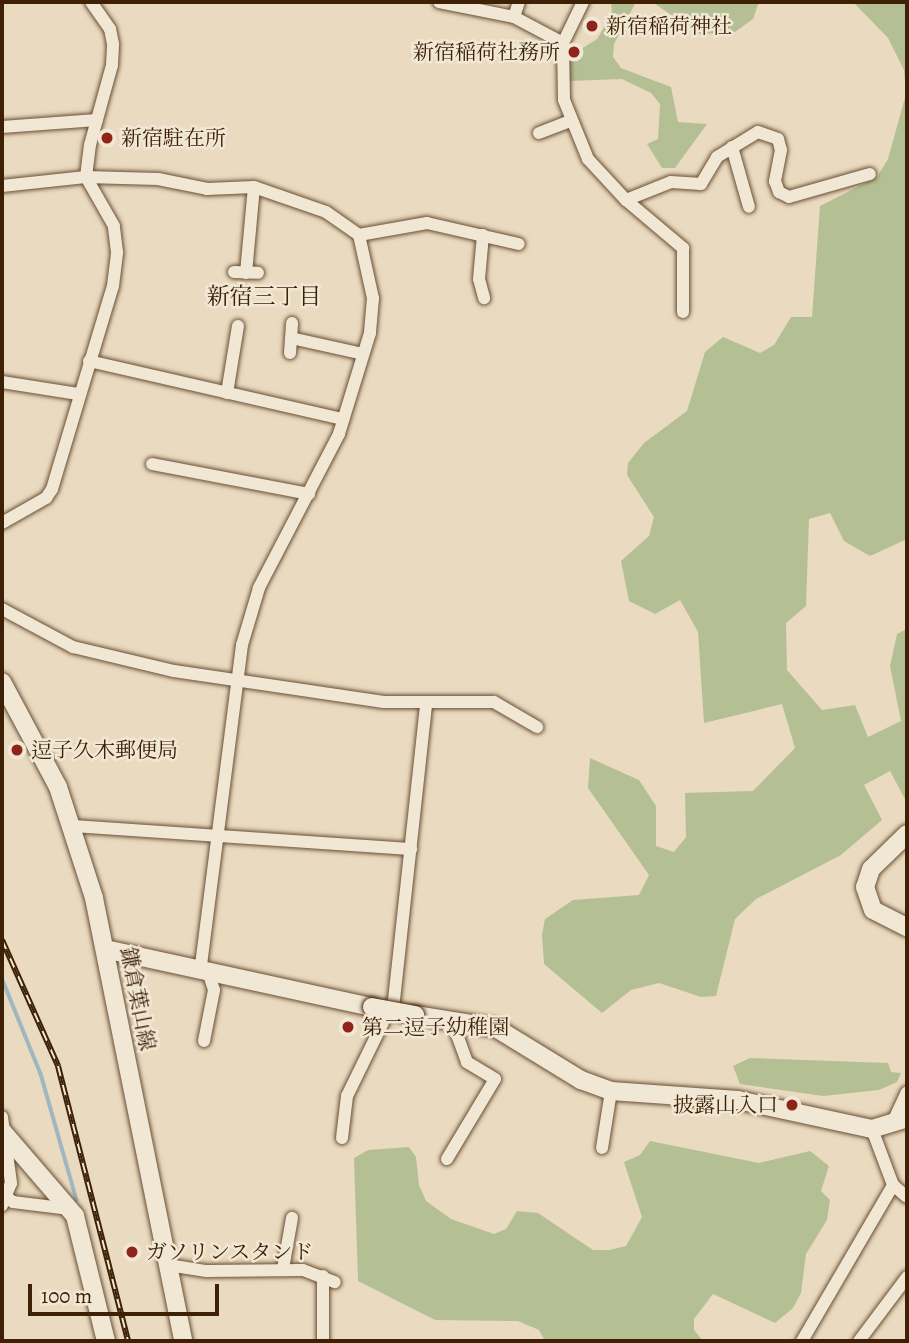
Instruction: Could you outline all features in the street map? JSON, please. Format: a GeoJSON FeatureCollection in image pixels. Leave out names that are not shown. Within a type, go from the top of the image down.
{"type":"FeatureCollection","features":[{"type":"Feature","properties":{"kind":"street"},"geometry":{"type":"LineString","coordinates":[[2,523],[46,498],[52,489],[78,394],[113,286],[117,252],[114,226],[86,177],[97,120],[113,65],[113,44],[110,29],[91,2]]}},
{"type":"Feature","properties":{"kind":"street"},"geometry":{"type":"LineString","coordinates":[[439,2],[514,17],[563,43]]}},
{"type":"Feature","properties":{"kind":"street"},"geometry":{"type":"LineString","coordinates":[[514,17],[519,2]]}},
{"type":"Feature","properties":{"kind":"street"},"geometry":{"type":"LineString","coordinates":[[583,2],[563,43],[564,100],[570,121],[587,159],[626,200],[683,248],[683,312]]}},
{"type":"Feature","properties":{"kind":"street"},"geometry":{"type":"LineString","coordinates":[[2,127],[97,120]]}},
{"type":"Feature","properties":{"kind":"street"},"geometry":{"type":"LineString","coordinates":[[539,133],[570,121]]}},
{"type":"Feature","properties":{"kind":"street"},"geometry":{"type":"LineString","coordinates":[[626,200],[671,182],[701,184],[717,157],[758,132],[778,139],[781,150],[775,181],[779,192],[789,197],[870,174]]}},
{"type":"Feature","properties":{"kind":"street"},"geometry":{"type":"LineString","coordinates":[[732,147],[749,207]]}},
{"type":"Feature","properties":{"kind":"street"},"geometry":{"type":"LineString","coordinates":[[2,186],[86,177],[158,179],[207,189],[254,187],[326,212],[359,235],[373,298],[373,319],[343,419],[309,494],[259,588],[236,681],[204,972],[214,990],[204,1041]]}},
{"type":"Feature","properties":{"kind":"street"},"geometry":{"type":"LineString","coordinates":[[246,273],[254,187]]}},
{"type":"Feature","properties":{"kind":"street"},"geometry":{"type":"LineString","coordinates":[[359,235],[427,223],[519,244]]}},
{"type":"Feature","properties":{"kind":"street"},"geometry":{"type":"LineString","coordinates":[[483,235],[479,279],[484,298]]}},
{"type":"Feature","properties":{"kind":"street"},"geometry":{"type":"LineString","coordinates":[[290,352],[292,323]]}},
{"type":"Feature","properties":{"kind":"street"},"geometry":{"type":"LineString","coordinates":[[227,393],[238,326]]}},
{"type":"Feature","properties":{"kind":"street"},"geometry":{"type":"LineString","coordinates":[[290,338],[363,354]]}},
{"type":"Feature","properties":{"kind":"street"},"geometry":{"type":"LineString","coordinates":[[89,361],[343,419]]}},
{"type":"Feature","properties":{"kind":"street"},"geometry":{"type":"LineString","coordinates":[[2,382],[78,394]]}},
{"type":"Feature","properties":{"kind":"street"},"geometry":{"type":"LineString","coordinates":[[152,464],[309,494]]}},
{"type":"Feature","properties":{"kind":"street"},"geometry":{"type":"LineString","coordinates":[[2,609],[73,647],[236,681],[426,704],[494,702],[537,727]]}},
{"type":"Feature","properties":{"kind":"street","name":"鎌倉葉山線"},"geometry":{"type":"LineString","coordinates":[[2,681],[36,742],[72,826],[105,949],[183,1341]]}},
{"type":"Feature","properties":{"kind":"street"},"geometry":{"type":"LineString","coordinates":[[342,1138],[347,1096],[394,1000],[426,704]]}},
{"type":"Feature","properties":{"kind":"street"},"geometry":{"type":"LineString","coordinates":[[72,826],[411,849]]}},
{"type":"Feature","properties":{"kind":"street"},"geometry":{"type":"LineString","coordinates":[[907,834],[871,869],[865,887],[865,900],[873,910],[907,928]]}},
{"type":"Feature","properties":{"kind":"street"},"geometry":{"type":"LineString","coordinates":[[105,949],[204,972],[514,1035],[581,1080],[611,1091],[738,1100],[872,1129],[900,1121],[907,1093]]}},
{"type":"Feature","properties":{"kind":"street"},"geometry":{"type":"LineString","coordinates":[[447,1159],[495,1079],[467,1062],[452,1021]]}},
{"type":"Feature","properties":{"kind":"street"},"geometry":{"type":"LineString","coordinates":[[601,1148],[611,1091]]}},
{"type":"Feature","properties":{"kind":"street"},"geometry":{"type":"LineString","coordinates":[[2,1117],[4,1198],[71,1209]]}},
{"type":"Feature","properties":{"kind":"street"},"geometry":{"type":"LineString","coordinates":[[872,1129],[893,1185],[907,1196]]}},
{"type":"Feature","properties":{"kind":"street"},"geometry":{"type":"LineString","coordinates":[[4,1133],[71,1209],[106,1341]]}},
{"type":"Feature","properties":{"kind":"street"},"geometry":{"type":"LineString","coordinates":[[802,1341],[893,1185]]}},
{"type":"Feature","properties":{"kind":"street"},"geometry":{"type":"LineString","coordinates":[[283,1269],[292,1218]]}},
{"type":"Feature","properties":{"kind":"street"},"geometry":{"type":"LineString","coordinates":[[168,1265],[207,1270],[283,1269],[329,1279],[323,1341]]}},
{"type":"Feature","properties":{"kind":"street"},"geometry":{"type":"LineString","coordinates":[[859,1341],[907,1277]]}},
{"type":"Feature","properties":{"kind":"green space"},"geometry":{"type":"Polygon","coordinates":[[[611,2],[636,2],[614,44],[613,57],[621,68],[671,87],[678,122],[707,124],[675,168],[662,168],[647,144],[658,139],[660,104],[651,93],[622,79],[569,81],[567,58],[597,39],[612,14],[611,2]]]}},
{"type":"Feature","properties":{"kind":"green space"},"geometry":{"type":"Polygon","coordinates":[[[652,2],[759,2],[753,19],[735,32],[700,34],[652,2]]]}},
{"type":"Feature","properties":{"kind":"green space"},"geometry":{"type":"Polygon","coordinates":[[[853,2],[907,2],[907,539],[870,556],[844,541],[830,513],[809,519],[806,606],[786,623],[787,670],[822,710],[855,705],[868,737],[901,721],[890,666],[897,634],[907,629],[907,803],[890,771],[864,785],[882,820],[841,855],[756,899],[735,919],[716,996],[701,997],[659,983],[631,990],[602,1013],[544,964],[542,934],[545,919],[573,900],[639,895],[649,875],[588,788],[590,758],[639,780],[656,806],[656,846],[674,852],[686,837],[685,793],[753,791],[795,748],[782,704],[704,723],[698,632],[680,600],[655,614],[629,601],[621,561],[649,536],[654,517],[627,475],[628,463],[644,443],[687,411],[705,352],[723,337],[760,353],[774,345],[791,317],[812,317],[820,206],[877,177],[888,159],[906,94],[904,70],[888,38],[853,2]]]}},
{"type":"Feature","properties":{"kind":"green space"},"geometry":{"type":"Polygon","coordinates":[[[750,1058],[888,1063],[891,1072],[901,1073],[897,1082],[879,1090],[823,1096],[740,1084],[733,1066],[750,1058]]]}},
{"type":"Feature","properties":{"kind":"green space"},"geometry":{"type":"Polygon","coordinates":[[[650,1141],[759,1163],[810,1151],[829,1166],[821,1191],[830,1200],[827,1220],[806,1254],[801,1293],[793,1308],[775,1323],[713,1294],[694,1319],[694,1330],[703,1341],[545,1341],[539,1330],[518,1321],[435,1320],[358,1281],[354,1158],[368,1150],[409,1147],[416,1157],[419,1185],[426,1201],[451,1219],[494,1234],[506,1229],[517,1211],[538,1213],[593,1250],[609,1250],[626,1246],[642,1217],[624,1162],[640,1155],[650,1141]]]}},
{"type":"Feature","properties":{"kind":"waterway"},"geometry":{"type":"LineString","coordinates":[[2,978],[41,1074],[77,1200]]}},
{"type":"Feature","properties":{"kind":"railway"},"geometry":{"type":"LineString","coordinates":[[2,940],[58,1066],[128,1341]]}},
{"type":"Feature","properties":{"kind":"place","name":"新宿稲荷神社"},"geometry":{"type":"Point","coordinates":[592,26]}},
{"type":"Feature","properties":{"kind":"place","name":"新宿稲荷社務所"},"geometry":{"type":"Point","coordinates":[574,52]}},
{"type":"Feature","properties":{"kind":"place","name":"新宿駐在所"},"geometry":{"type":"Point","coordinates":[107,138]}},
{"type":"Feature","properties":{"kind":"place","name":"逗子久木郵便局"},"geometry":{"type":"Point","coordinates":[17,750]}},
{"type":"Feature","properties":{"kind":"place","name":"第二逗子幼稚園"},"geometry":{"type":"Point","coordinates":[348,1027]}},
{"type":"Feature","properties":{"kind":"place","name":"披露山入口"},"geometry":{"type":"Point","coordinates":[792,1105]}},
{"type":"Feature","properties":{"kind":"place","name":"ガソリンスタンド"},"geometry":{"type":"Point","coordinates":[132,1252]}},
{"type":"Feature","properties":{"kind":"district","name":"新宿三丁目"},"geometry":{"type":"Point","coordinates":[264,297]}}]}
